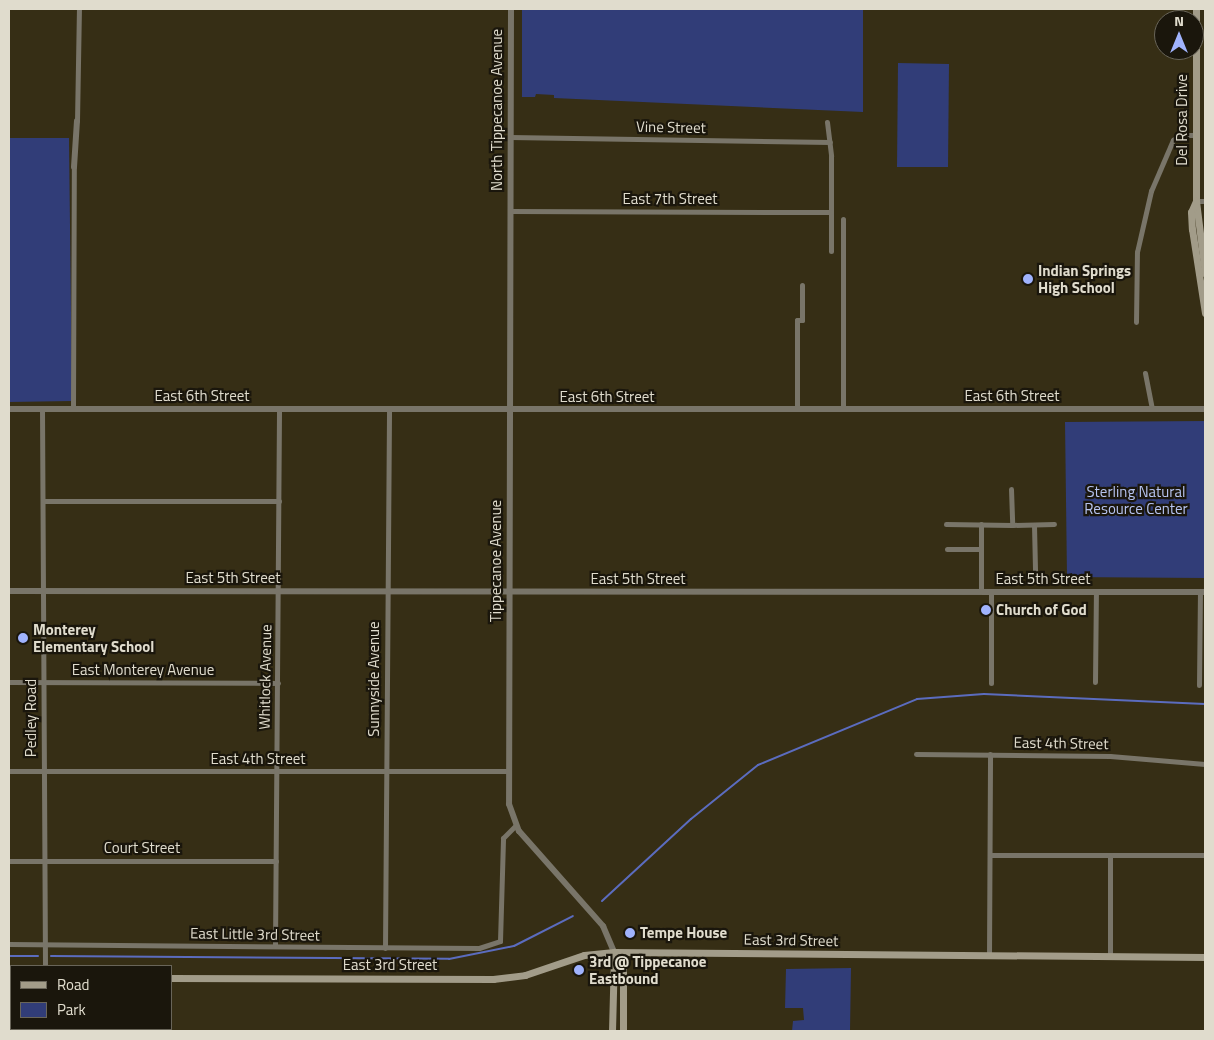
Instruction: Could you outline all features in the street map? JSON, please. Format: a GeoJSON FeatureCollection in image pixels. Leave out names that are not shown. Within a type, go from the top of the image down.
{"type":"FeatureCollection","features":[{"type":"Feature","properties":{"kind":"main road","name":"Del Rosa Drive"},"geometry":{"type":"LineString","coordinates":[[1196,9],[1196,201],[1205,273]]}},
{"type":"Feature","properties":{"kind":"main road","name":"Del Rosa Drive"},"geometry":{"type":"LineString","coordinates":[[1196,201],[1191,212],[1192,229],[1205,313]]}},
{"type":"Feature","properties":{"kind":"main road","name":"East 3rd Street"},"geometry":{"type":"LineString","coordinates":[[172,978],[493,979],[525,975],[584,955],[614,952],[1205,957]]}},
{"type":"Feature","properties":{"kind":"main road"},"geometry":{"type":"LineString","coordinates":[[612,1031],[614,952]]}},
{"type":"Feature","properties":{"kind":"main road"},"geometry":{"type":"LineString","coordinates":[[614,952],[623,969],[623,1031]]}},
{"type":"Feature","properties":{"kind":"street"},"geometry":{"type":"LineString","coordinates":[[73,409],[74,167],[77,121],[79,9]]}},
{"type":"Feature","properties":{"kind":"street","name":"North Tippecanoe Avenue"},"geometry":{"type":"LineString","coordinates":[[510,211],[511,9]]}},
{"type":"Feature","properties":{"kind":"street"},"geometry":{"type":"LineString","coordinates":[[828,122],[830,142],[831,252]]}},
{"type":"Feature","properties":{"kind":"street"},"geometry":{"type":"LineString","coordinates":[[1136,322],[1137,252],[1151,190],[1173,140],[1181,135],[1196,135]]}},
{"type":"Feature","properties":{"kind":"street","name":"Vine Street"},"geometry":{"type":"LineString","coordinates":[[510,136],[830,142]]}},
{"type":"Feature","properties":{"kind":"street"},"geometry":{"type":"LineString","coordinates":[[1196,201],[1205,201]]}},
{"type":"Feature","properties":{"kind":"street","name":"East 7th Street"},"geometry":{"type":"LineString","coordinates":[[510,211],[831,212]]}},
{"type":"Feature","properties":{"kind":"street","name":"Tippecanoe Avenue"},"geometry":{"type":"LineString","coordinates":[[510,211],[509,804],[516,825],[569,890],[603,926],[614,952]]}},
{"type":"Feature","properties":{"kind":"street"},"geometry":{"type":"LineString","coordinates":[[843,219],[843,410]]}},
{"type":"Feature","properties":{"kind":"street"},"geometry":{"type":"LineString","coordinates":[[797,410],[797,320],[802,320],[802,285]]}},
{"type":"Feature","properties":{"kind":"street"},"geometry":{"type":"LineString","coordinates":[[1145,373],[1152,408]]}},
{"type":"Feature","properties":{"kind":"street","name":"East 6th Street"},"geometry":{"type":"LineString","coordinates":[[9,409],[1205,409]]}},
{"type":"Feature","properties":{"kind":"street","name":"Pedley Road"},"geometry":{"type":"LineString","coordinates":[[42,409],[45,965]]}},
{"type":"Feature","properties":{"kind":"street","name":"Whitlock Avenue"},"geometry":{"type":"LineString","coordinates":[[275,946],[279,409]]}},
{"type":"Feature","properties":{"kind":"street","name":"Sunnyside Avenue"},"geometry":{"type":"LineString","coordinates":[[385,948],[389,409]]}},
{"type":"Feature","properties":{"kind":"street"},"geometry":{"type":"LineString","coordinates":[[1011,489],[1012,525]]}},
{"type":"Feature","properties":{"kind":"street"},"geometry":{"type":"LineString","coordinates":[[43,502],[278,500]]}},
{"type":"Feature","properties":{"kind":"street"},"geometry":{"type":"LineString","coordinates":[[946,524],[1054,524]]}},
{"type":"Feature","properties":{"kind":"street"},"geometry":{"type":"LineString","coordinates":[[981,524],[981,592]]}},
{"type":"Feature","properties":{"kind":"street"},"geometry":{"type":"LineString","coordinates":[[1034,525],[1035,570]]}},
{"type":"Feature","properties":{"kind":"street"},"geometry":{"type":"LineString","coordinates":[[947,549],[981,549]]}},
{"type":"Feature","properties":{"kind":"street","name":"East 5th Street"},"geometry":{"type":"LineString","coordinates":[[9,591],[1203,592]]}},
{"type":"Feature","properties":{"kind":"street"},"geometry":{"type":"LineString","coordinates":[[991,592],[991,683]]}},
{"type":"Feature","properties":{"kind":"street"},"geometry":{"type":"LineString","coordinates":[[1095,682],[1096,592]]}},
{"type":"Feature","properties":{"kind":"street"},"geometry":{"type":"LineString","coordinates":[[1199,685],[1203,592]]}},
{"type":"Feature","properties":{"kind":"street","name":"East Monterey Avenue"},"geometry":{"type":"LineString","coordinates":[[9,682],[278,683]]}},
{"type":"Feature","properties":{"kind":"street","name":"East 4th Street"},"geometry":{"type":"LineString","coordinates":[[916,754],[1110,756],[1205,764]]}},
{"type":"Feature","properties":{"kind":"street"},"geometry":{"type":"LineString","coordinates":[[989,956],[990,754]]}},
{"type":"Feature","properties":{"kind":"street","name":"East 4th Street"},"geometry":{"type":"LineString","coordinates":[[9,771],[508,771]]}},
{"type":"Feature","properties":{"kind":"street","name":"East Little 3rd Street"},"geometry":{"type":"LineString","coordinates":[[9,944],[479,948],[500,941],[503,838],[516,825]]}},
{"type":"Feature","properties":{"kind":"street"},"geometry":{"type":"LineString","coordinates":[[990,854],[1205,855]]}},
{"type":"Feature","properties":{"kind":"street"},"geometry":{"type":"LineString","coordinates":[[1110,855],[1110,956]]}},
{"type":"Feature","properties":{"kind":"street","name":"Court Street"},"geometry":{"type":"LineString","coordinates":[[9,861],[276,861]]}},
{"type":"Feature","properties":{"kind":"green space"},"geometry":{"type":"Polygon","coordinates":[[[522,9],[863,9],[863,112],[554,98],[554,95],[536,94],[535,97],[522,97],[522,9]]]}},
{"type":"Feature","properties":{"kind":"green space"},"geometry":{"type":"Polygon","coordinates":[[[898,63],[949,64],[948,167],[897,167],[898,63]]]}},
{"type":"Feature","properties":{"kind":"green space"},"geometry":{"type":"Polygon","coordinates":[[[9,138],[69,138],[72,401],[9,402],[9,138]]]}},
{"type":"Feature","properties":{"kind":"green space","name":"Sterling Natural Resource Center"},"geometry":{"type":"Polygon","coordinates":[[[1205,421],[1205,578],[1067,577],[1065,422],[1205,421]]]}},
{"type":"Feature","properties":{"kind":"green space"},"geometry":{"type":"Polygon","coordinates":[[[851,968],[850,1031],[792,1031],[793,1021],[804,1020],[803,1008],[785,1008],[786,969],[851,968]]]}},
{"type":"Feature","properties":{"kind":"waterway"},"geometry":{"type":"LineString","coordinates":[[602,901],[691,819],[758,765],[917,699],[984,694],[1205,704]]}},
{"type":"Feature","properties":{"kind":"waterway"},"geometry":{"type":"LineString","coordinates":[[51,956],[449,959],[514,946],[573,916]]}},
{"type":"Feature","properties":{"kind":"waterway"},"geometry":{"type":"LineString","coordinates":[[9,956],[38,956]]}},
{"type":"Feature","properties":{"kind":"place","name":"Indian Springs High School"},"geometry":{"type":"Point","coordinates":[1028,279]}},
{"type":"Feature","properties":{"kind":"place","name":"Church of God"},"geometry":{"type":"Point","coordinates":[986,610]}},
{"type":"Feature","properties":{"kind":"place","name":"Monterey Elementary School"},"geometry":{"type":"Point","coordinates":[23,638]}},
{"type":"Feature","properties":{"kind":"place","name":"Tempe House"},"geometry":{"type":"Point","coordinates":[630,933]}},
{"type":"Feature","properties":{"kind":"place","name":"3rd @ Tippecanoe Eastbound"},"geometry":{"type":"Point","coordinates":[579,970]}}]}
